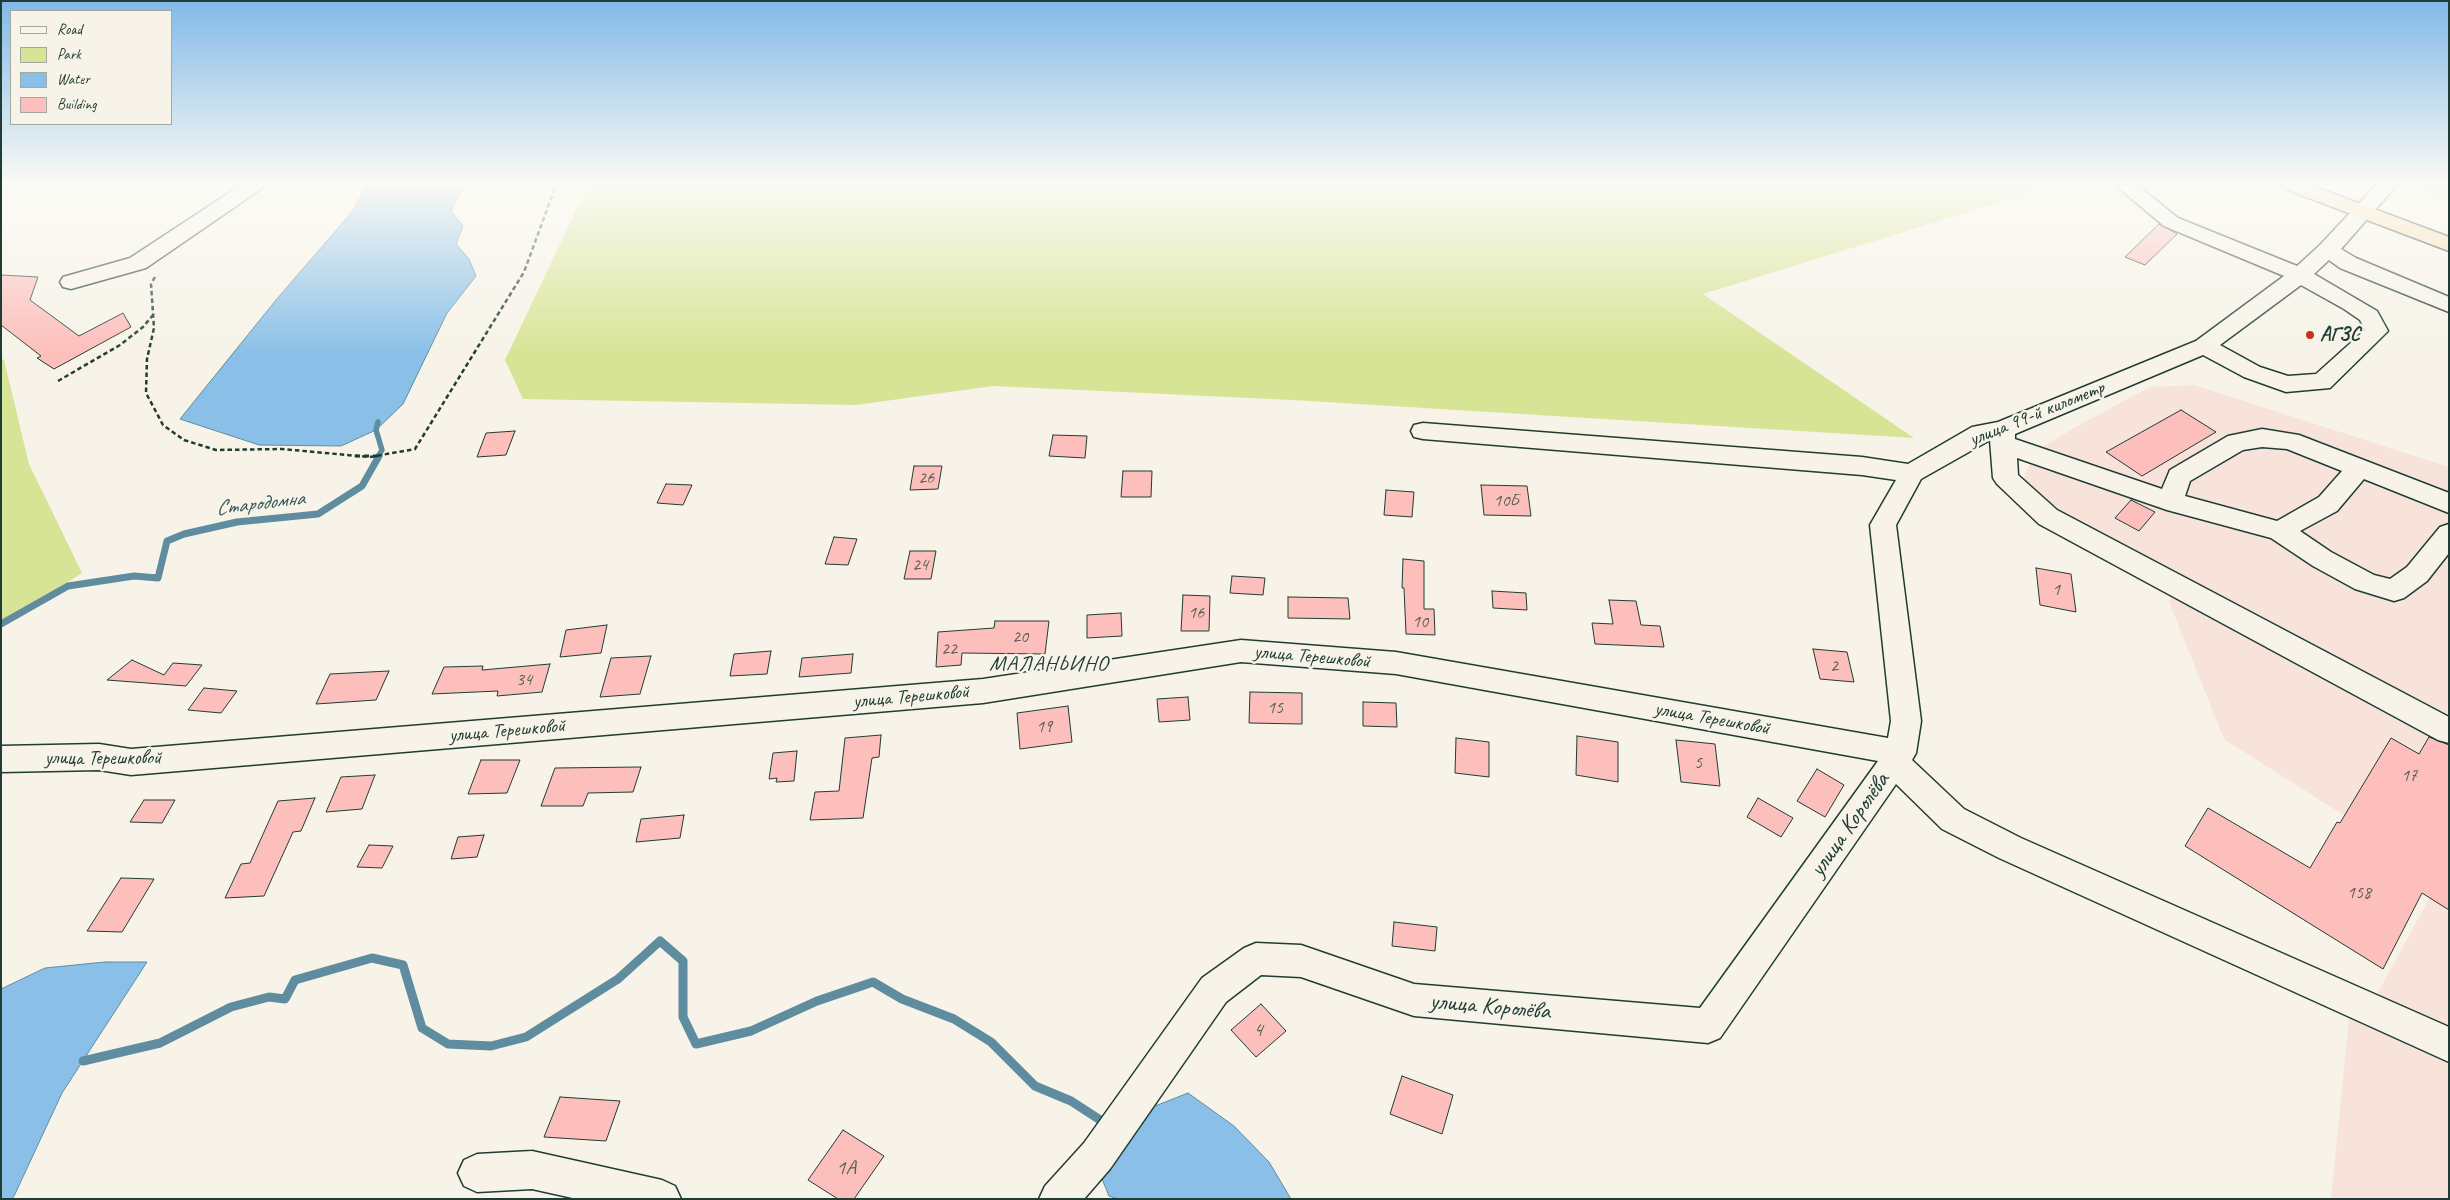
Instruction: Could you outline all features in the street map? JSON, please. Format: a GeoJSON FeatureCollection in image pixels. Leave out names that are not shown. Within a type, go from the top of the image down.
{"type":"FeatureCollection","features":[{"type":"Feature","properties":{"kind":"street"},"geometry":{"type":"LineString","coordinates":[[71,282],[138,263],[171,241]]}},
{"type":"Feature","properties":{"kind":"street"},"geometry":{"type":"LineString","coordinates":[[2204,346],[2252,372],[2286,384],[2322,382],[2377,331],[2369,316],[2300,275],[2217,241]]}},
{"type":"Feature","properties":{"kind":"street","name":"улица 99-й километр"},"geometry":{"type":"LineString","coordinates":[[1912,473],[1981,433],[2002,437],[2204,346],[2300,275],[2336,241]]}},
{"type":"Feature","properties":{"kind":"street"},"geometry":{"type":"LineString","coordinates":[[2328,250],[2348,263],[2449,305]]}},
{"type":"Feature","properties":{"kind":"street"},"geometry":{"type":"LineString","coordinates":[[1423,431],[1862,466],[1912,473],[1883,525],[1906,721],[1898,758],[1953,819],[2010,848],[2449,1045]]}},
{"type":"Feature","properties":{"kind":"street"},"geometry":{"type":"LineString","coordinates":[[2449,534],[2417,574],[2394,591],[2365,582],[2322,559],[2280,531],[2170,501],[2002,437],[2006,478],[2048,517],[2449,731]]}},
{"type":"Feature","properties":{"kind":"street"},"geometry":{"type":"LineString","coordinates":[[2170,501],[2179,476],[2237,442],[2262,438],[2290,441],[2360,466],[2449,504]]}},
{"type":"Feature","properties":{"kind":"street"},"geometry":{"type":"LineString","coordinates":[[2280,531],[2328,504],[2360,466]]}},
{"type":"Feature","properties":{"kind":"street","name":"улица Терешковой"},"geometry":{"type":"LineString","coordinates":[[1,760],[99,757],[131,762],[983,691],[1241,651],[1396,663],[1898,758]]}},
{"type":"Feature","properties":{"kind":"street","name":"улица Королёва"},"geometry":{"type":"LineString","coordinates":[[1058,1199],[1097,1156],[1214,990],[1256,959],[1300,961],[1414,1000],[1708,1026],[1898,758]]}},
{"type":"Feature","properties":{"kind":"street"},"geometry":{"type":"LineString","coordinates":[[477,1173],[532,1170],[662,1199]]}},
{"type":"Feature","properties":{"kind":"path"},"geometry":{"type":"LineString","coordinates":[[138,263],[155,276],[151,284],[154,328],[147,359],[146,393],[163,425],[184,440],[216,450],[282,450],[370,457],[415,448],[524,272],[535,241]]}},
{"type":"Feature","properties":{"kind":"path"},"geometry":{"type":"LineString","coordinates":[[58,381],[120,345],[143,327],[154,315]]}},
{"type":"Feature","properties":{"kind":"shaded area"},"geometry":{"type":"Polygon","coordinates":[[[2194,385],[2449,467],[2449,1028],[2376,996],[2441,877],[2224,739],[2169,602],[2181,579],[2086,530],[2022,485],[2026,471],[2039,449],[2074,428],[2150,387],[2194,385]]]}},
{"type":"Feature","properties":{"kind":"shaded area"},"geometry":{"type":"Polygon","coordinates":[[[2350,1009],[2449,1053],[2449,1199],[2331,1199],[2350,1009]]]}},
{"type":"Feature","properties":{"kind":"green space"},"geometry":{"type":"Polygon","coordinates":[[[561,241],[1874,241],[1703,294],[1914,438],[1293,400],[993,386],[856,405],[523,399],[505,360],[561,241]]]}},
{"type":"Feature","properties":{"kind":"green space"},"geometry":{"type":"Polygon","coordinates":[[[1,358],[4,360],[29,464],[82,573],[1,626],[1,358]]]}},
{"type":"Feature","properties":{"kind":"water"},"geometry":{"type":"Polygon","coordinates":[[[327,241],[457,241],[456,244],[469,259],[476,276],[447,313],[403,404],[376,430],[341,446],[259,445],[180,419],[276,300],[327,241]]]}},
{"type":"Feature","properties":{"kind":"water"},"geometry":{"type":"Polygon","coordinates":[[[105,962],[147,962],[62,1093],[12,1199],[1,1199],[1,989],[45,968],[105,962]]]}},
{"type":"Feature","properties":{"kind":"water"},"geometry":{"type":"Polygon","coordinates":[[[1188,1093],[1234,1126],[1269,1162],[1291,1199],[1118,1199],[1109,1196],[1102,1179],[1145,1110],[1188,1093]]]}},
{"type":"Feature","properties":{"kind":"building"},"geometry":{"type":"Polygon","coordinates":[[[2141,241],[2170,241],[2145,265],[2125,257],[2141,241]]]}},
{"type":"Feature","properties":{"kind":"building"},"geometry":{"type":"Polygon","coordinates":[[[1,275],[38,277],[30,300],[79,336],[123,313],[131,327],[54,369],[37,358],[41,356],[1,325],[1,275]]]}},
{"type":"Feature","properties":{"kind":"building"},"geometry":{"type":"Polygon","coordinates":[[[2181,410],[2216,432],[2142,476],[2106,452],[2181,410]]]}},
{"type":"Feature","properties":{"kind":"building"},"geometry":{"type":"Polygon","coordinates":[[[515,431],[506,455],[477,457],[486,433],[515,431]]]}},
{"type":"Feature","properties":{"kind":"building"},"geometry":{"type":"Polygon","coordinates":[[[1053,435],[1087,436],[1085,458],[1049,456],[1053,435]]]}},
{"type":"Feature","properties":{"kind":"building"},"geometry":{"type":"Polygon","coordinates":[[[914,466],[942,466],[938,489],[910,490],[914,466]]]}},
{"type":"Feature","properties":{"kind":"building"},"geometry":{"type":"Polygon","coordinates":[[[1123,471],[1152,471],[1151,497],[1121,497],[1123,471]]]}},
{"type":"Feature","properties":{"kind":"building"},"geometry":{"type":"Polygon","coordinates":[[[666,484],[692,485],[683,505],[657,503],[666,484]]]}},
{"type":"Feature","properties":{"kind":"building"},"geometry":{"type":"Polygon","coordinates":[[[1481,485],[1527,486],[1531,516],[1484,515],[1481,485]]]}},
{"type":"Feature","properties":{"kind":"building"},"geometry":{"type":"Polygon","coordinates":[[[1386,490],[1414,492],[1412,517],[1384,515],[1386,490]]]}},
{"type":"Feature","properties":{"kind":"building"},"geometry":{"type":"Polygon","coordinates":[[[2131,500],[2155,512],[2139,531],[2115,518],[2131,500]]]}},
{"type":"Feature","properties":{"kind":"building"},"geometry":{"type":"Polygon","coordinates":[[[834,537],[857,539],[848,565],[825,564],[834,537]]]}},
{"type":"Feature","properties":{"kind":"building"},"geometry":{"type":"Polygon","coordinates":[[[910,551],[936,551],[931,579],[904,579],[910,551]]]}},
{"type":"Feature","properties":{"kind":"building"},"geometry":{"type":"Polygon","coordinates":[[[1403,559],[1424,561],[1424,609],[1434,609],[1435,635],[1406,634],[1404,588],[1402,588],[1403,559]]]}},
{"type":"Feature","properties":{"kind":"building"},"geometry":{"type":"Polygon","coordinates":[[[2036,568],[2071,574],[2076,612],[2040,605],[2036,568]]]}},
{"type":"Feature","properties":{"kind":"building"},"geometry":{"type":"Polygon","coordinates":[[[1232,576],[1265,578],[1263,595],[1230,593],[1232,576]]]}},
{"type":"Feature","properties":{"kind":"building"},"geometry":{"type":"Polygon","coordinates":[[[1492,591],[1526,593],[1527,610],[1493,608],[1492,591]]]}},
{"type":"Feature","properties":{"kind":"building"},"geometry":{"type":"Polygon","coordinates":[[[1183,595],[1210,596],[1209,631],[1181,631],[1183,595]]]}},
{"type":"Feature","properties":{"kind":"building"},"geometry":{"type":"Polygon","coordinates":[[[1288,597],[1348,598],[1350,619],[1288,618],[1288,597]]]}},
{"type":"Feature","properties":{"kind":"building"},"geometry":{"type":"Polygon","coordinates":[[[1609,600],[1636,601],[1641,625],[1660,626],[1664,647],[1595,644],[1592,623],[1613,624],[1609,600]]]}},
{"type":"Feature","properties":{"kind":"building"},"geometry":{"type":"Polygon","coordinates":[[[1121,613],[1122,636],[1087,638],[1087,615],[1121,613]]]}},
{"type":"Feature","properties":{"kind":"building"},"geometry":{"type":"Polygon","coordinates":[[[995,621],[1049,621],[1045,654],[962,653],[961,665],[936,667],[938,632],[994,628],[995,621]]]}},
{"type":"Feature","properties":{"kind":"building"},"geometry":{"type":"Polygon","coordinates":[[[607,625],[601,653],[560,657],[566,630],[607,625]]]}},
{"type":"Feature","properties":{"kind":"building"},"geometry":{"type":"Polygon","coordinates":[[[1813,649],[1847,652],[1854,682],[1820,679],[1813,649]]]}},
{"type":"Feature","properties":{"kind":"building"},"geometry":{"type":"Polygon","coordinates":[[[771,651],[767,674],[730,676],[734,654],[771,651]]]}},
{"type":"Feature","properties":{"kind":"building"},"geometry":{"type":"Polygon","coordinates":[[[853,654],[851,673],[799,677],[802,658],[853,654]]]}},
{"type":"Feature","properties":{"kind":"building"},"geometry":{"type":"Polygon","coordinates":[[[651,656],[640,694],[600,697],[611,658],[651,656]]]}},
{"type":"Feature","properties":{"kind":"building"},"geometry":{"type":"Polygon","coordinates":[[[132,660],[164,675],[173,663],[202,665],[186,686],[107,680],[132,660]]]}},
{"type":"Feature","properties":{"kind":"building"},"geometry":{"type":"Polygon","coordinates":[[[550,664],[542,692],[497,696],[498,691],[432,694],[444,667],[483,666],[482,670],[550,664]]]}},
{"type":"Feature","properties":{"kind":"building"},"geometry":{"type":"Polygon","coordinates":[[[389,671],[376,700],[316,704],[330,674],[389,671]]]}},
{"type":"Feature","properties":{"kind":"building"},"geometry":{"type":"Polygon","coordinates":[[[204,688],[237,691],[221,713],[188,710],[204,688]]]}},
{"type":"Feature","properties":{"kind":"building"},"geometry":{"type":"Polygon","coordinates":[[[1250,692],[1302,693],[1302,724],[1249,723],[1250,692]]]}},
{"type":"Feature","properties":{"kind":"building"},"geometry":{"type":"Polygon","coordinates":[[[1188,697],[1190,720],[1159,722],[1157,699],[1188,697]]]}},
{"type":"Feature","properties":{"kind":"building"},"geometry":{"type":"Polygon","coordinates":[[[1363,702],[1396,703],[1397,727],[1363,726],[1363,702]]]}},
{"type":"Feature","properties":{"kind":"building"},"geometry":{"type":"Polygon","coordinates":[[[1068,706],[1072,742],[1020,749],[1017,713],[1068,706]]]}},
{"type":"Feature","properties":{"kind":"building"},"geometry":{"type":"Polygon","coordinates":[[[881,735],[879,757],[872,758],[863,818],[810,820],[815,792],[839,791],[845,738],[881,735]]]}},
{"type":"Feature","properties":{"kind":"building"},"geometry":{"type":"Polygon","coordinates":[[[1577,736],[1618,742],[1618,782],[1576,775],[1577,736]]]}},
{"type":"Feature","properties":{"kind":"building"},"geometry":{"type":"Polygon","coordinates":[[[2429,737],[2449,745],[2449,910],[2422,893],[2383,969],[2185,846],[2208,808],[2310,868],[2337,822],[2340,823],[2391,738],[2419,754],[2429,737]]]}},
{"type":"Feature","properties":{"kind":"building"},"geometry":{"type":"Polygon","coordinates":[[[1456,738],[1489,742],[1489,777],[1455,773],[1456,738]]]}},
{"type":"Feature","properties":{"kind":"building"},"geometry":{"type":"Polygon","coordinates":[[[1676,740],[1715,744],[1720,786],[1681,782],[1676,740]]]}},
{"type":"Feature","properties":{"kind":"building"},"geometry":{"type":"Polygon","coordinates":[[[797,751],[794,781],[776,782],[777,778],[769,779],[773,753],[797,751]]]}},
{"type":"Feature","properties":{"kind":"building"},"geometry":{"type":"Polygon","coordinates":[[[481,760],[520,760],[507,793],[468,794],[481,760]]]}},
{"type":"Feature","properties":{"kind":"building"},"geometry":{"type":"Polygon","coordinates":[[[641,767],[633,792],[588,793],[583,806],[541,806],[555,768],[641,767]]]}},
{"type":"Feature","properties":{"kind":"building"},"geometry":{"type":"Polygon","coordinates":[[[1817,769],[1844,785],[1825,817],[1797,801],[1817,769]]]}},
{"type":"Feature","properties":{"kind":"building"},"geometry":{"type":"Polygon","coordinates":[[[375,775],[362,809],[326,812],[341,777],[375,775]]]}},
{"type":"Feature","properties":{"kind":"building"},"geometry":{"type":"Polygon","coordinates":[[[315,798],[301,831],[293,832],[264,896],[225,898],[241,864],[250,863],[278,801],[315,798]]]}},
{"type":"Feature","properties":{"kind":"building"},"geometry":{"type":"Polygon","coordinates":[[[1758,798],[1793,818],[1781,837],[1747,817],[1758,798]]]}},
{"type":"Feature","properties":{"kind":"building"},"geometry":{"type":"Polygon","coordinates":[[[144,800],[175,800],[162,823],[130,822],[144,800]]]}},
{"type":"Feature","properties":{"kind":"building"},"geometry":{"type":"Polygon","coordinates":[[[684,815],[680,838],[636,842],[641,819],[684,815]]]}},
{"type":"Feature","properties":{"kind":"building"},"geometry":{"type":"Polygon","coordinates":[[[484,835],[477,857],[451,859],[458,837],[484,835]]]}},
{"type":"Feature","properties":{"kind":"building"},"geometry":{"type":"Polygon","coordinates":[[[369,845],[393,846],[382,868],[357,867],[369,845]]]}},
{"type":"Feature","properties":{"kind":"building"},"geometry":{"type":"Polygon","coordinates":[[[121,878],[154,879],[122,932],[87,931],[121,878]]]}},
{"type":"Feature","properties":{"kind":"building"},"geometry":{"type":"Polygon","coordinates":[[[1394,922],[1437,927],[1435,951],[1392,946],[1394,922]]]}},
{"type":"Feature","properties":{"kind":"building"},"geometry":{"type":"Polygon","coordinates":[[[1261,1004],[1286,1031],[1256,1057],[1231,1030],[1261,1004]]]}},
{"type":"Feature","properties":{"kind":"building"},"geometry":{"type":"Polygon","coordinates":[[[1402,1076],[1453,1095],[1442,1134],[1390,1114],[1402,1076]]]}},
{"type":"Feature","properties":{"kind":"building"},"geometry":{"type":"Polygon","coordinates":[[[560,1097],[620,1101],[606,1141],[544,1137],[560,1097]]]}},
{"type":"Feature","properties":{"kind":"building"},"geometry":{"type":"Polygon","coordinates":[[[843,1130],[884,1156],[854,1199],[838,1199],[808,1180],[843,1130]]]}},
{"type":"Feature","properties":{"kind":"waterway","name":"Стародомна"},"geometry":{"type":"LineString","coordinates":[[378,422],[376,430],[382,450],[378,457]]}},
{"type":"Feature","properties":{"kind":"waterway","name":"Стародомна"},"geometry":{"type":"LineString","coordinates":[[1,624],[68,586],[134,576],[158,578],[167,541],[184,534],[237,522],[318,514],[362,486],[379,456]]}},
{"type":"Feature","properties":{"kind":"waterway"},"geometry":{"type":"LineString","coordinates":[[83,1061],[160,1043],[231,1007],[269,997],[285,999],[295,980],[372,958],[403,965],[422,1028],[448,1044],[491,1046],[526,1037],[618,979],[660,941],[683,961],[683,1017],[696,1044],[751,1031],[817,1001],[873,982],[902,999],[954,1019],[991,1042],[1035,1086],[1071,1101],[1108,1125]]}},
{"type":"Feature","properties":{"kind":"place","name":"АГЗС"},"geometry":{"type":"Point","coordinates":[2310,335]}},
{"type":"Feature","properties":{"kind":"district","name":"МАЛАНЬИНО"},"geometry":{"type":"Point","coordinates":[1049,664]}}]}
